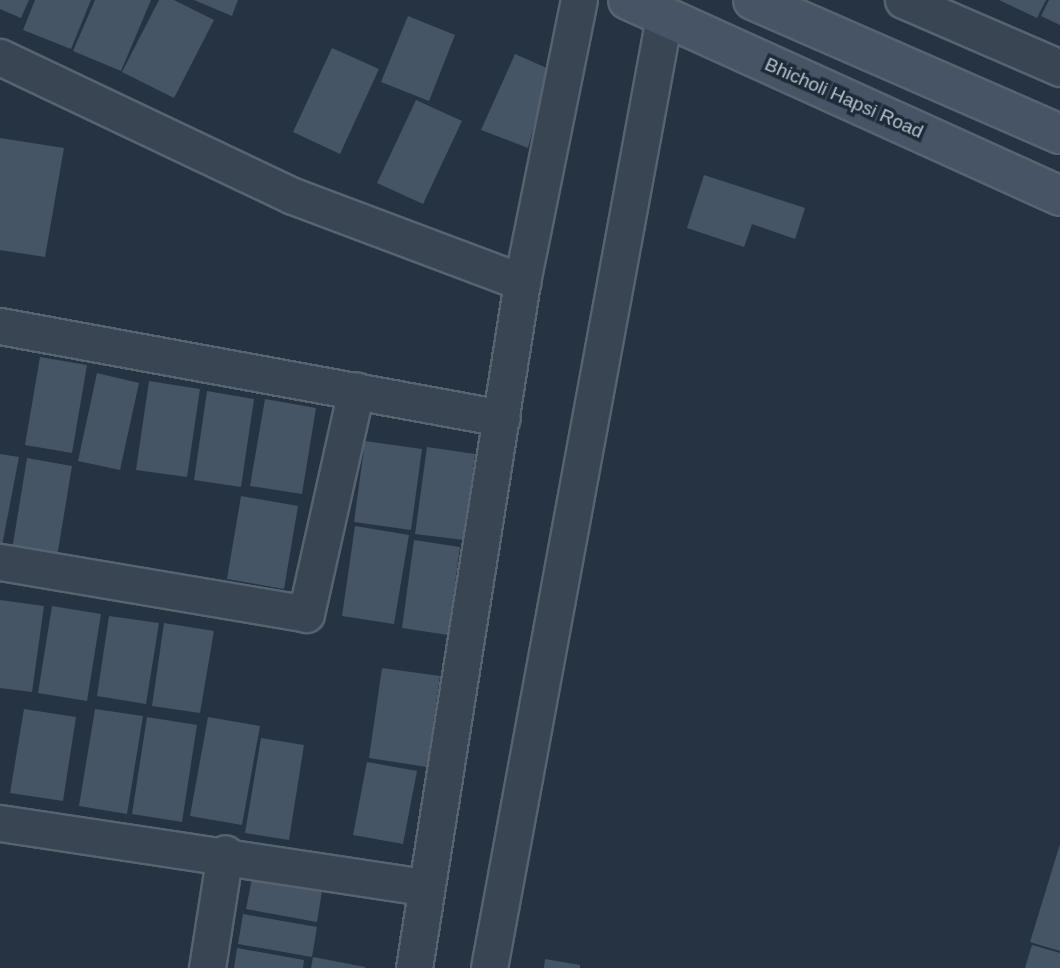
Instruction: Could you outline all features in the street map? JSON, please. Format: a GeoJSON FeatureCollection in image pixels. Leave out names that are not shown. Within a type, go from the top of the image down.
{"type":"FeatureCollection","features":[{"type":"Feature","properties":{"kind":"street"},"geometry":{"type":"LineString","coordinates":[[414,968],[522,282],[579,0]]}},
{"type":"Feature","properties":{"kind":"street","name":"Bhicholi Hapsi Road"},"geometry":{"type":"LineString","coordinates":[[628,0],[1060,195]]}},
{"type":"Feature","properties":{"kind":"street"},"geometry":{"type":"LineString","coordinates":[[753,0],[1060,134]]}},
{"type":"Feature","properties":{"kind":"street"},"geometry":{"type":"LineString","coordinates":[[903,0],[1060,68]]}},
{"type":"Feature","properties":{"kind":"street"},"geometry":{"type":"LineString","coordinates":[[489,968],[664,17]]}},
{"type":"Feature","properties":{"kind":"street"},"geometry":{"type":"LineString","coordinates":[[0,57],[293,196],[522,282]]}},
{"type":"Feature","properties":{"kind":"street"},"geometry":{"type":"LineString","coordinates":[[0,326],[502,418]]}},
{"type":"Feature","properties":{"kind":"street"},"geometry":{"type":"LineString","coordinates":[[0,562],[306,614],[356,391]]}},
{"type":"Feature","properties":{"kind":"street"},"geometry":{"type":"LineString","coordinates":[[0,823],[225,853],[425,887]]}},
{"type":"Feature","properties":{"kind":"street"},"geometry":{"type":"LineString","coordinates":[[207,968],[225,853]]}},
{"type":"Feature","properties":{"kind":"building"},"geometry":{"type":"Polygon","coordinates":[[[0,0],[29,0],[21,18],[0,9],[0,0]]]}},
{"type":"Feature","properties":{"kind":"building"},"geometry":{"type":"Polygon","coordinates":[[[35,0],[91,0],[71,49],[23,30],[35,0]]]}},
{"type":"Feature","properties":{"kind":"building"},"geometry":{"type":"Polygon","coordinates":[[[95,0],[151,0],[121,71],[73,51],[95,0]]]}},
{"type":"Feature","properties":{"kind":"building"},"geometry":{"type":"Polygon","coordinates":[[[159,0],[174,0],[214,20],[174,98],[122,72],[159,0]]]}},
{"type":"Feature","properties":{"kind":"building"},"geometry":{"type":"Polygon","coordinates":[[[194,0],[238,0],[232,16],[194,0]]]}},
{"type":"Feature","properties":{"kind":"building"},"geometry":{"type":"Polygon","coordinates":[[[999,0],[1046,0],[1037,18],[999,0]]]}},
{"type":"Feature","properties":{"kind":"building"},"geometry":{"type":"Polygon","coordinates":[[[1049,0],[1060,0],[1060,25],[1041,16],[1049,0]]]}},
{"type":"Feature","properties":{"kind":"building"},"geometry":{"type":"Polygon","coordinates":[[[408,16],[455,35],[429,101],[381,82],[408,16]]]}},
{"type":"Feature","properties":{"kind":"building"},"geometry":{"type":"Polygon","coordinates":[[[332,48],[379,69],[340,154],[293,132],[332,48]]]}},
{"type":"Feature","properties":{"kind":"building"},"geometry":{"type":"Polygon","coordinates":[[[515,54],[549,69],[528,148],[481,130],[515,54]]]}},
{"type":"Feature","properties":{"kind":"building"},"geometry":{"type":"Polygon","coordinates":[[[416,100],[462,121],[423,204],[377,183],[416,100]]]}},
{"type":"Feature","properties":{"kind":"building"},"geometry":{"type":"Polygon","coordinates":[[[0,138],[64,148],[45,257],[0,250],[0,138]]]}},
{"type":"Feature","properties":{"kind":"building"},"geometry":{"type":"Polygon","coordinates":[[[704,175],[805,208],[795,239],[752,224],[744,247],[687,228],[704,175]]]}},
{"type":"Feature","properties":{"kind":"building"},"geometry":{"type":"Polygon","coordinates":[[[40,357],[87,365],[72,453],[25,445],[40,357]]]}},
{"type":"Feature","properties":{"kind":"building"},"geometry":{"type":"Polygon","coordinates":[[[97,373],[139,383],[120,470],[78,461],[97,373]]]}},
{"type":"Feature","properties":{"kind":"building"},"geometry":{"type":"Polygon","coordinates":[[[149,381],[200,389],[187,477],[136,470],[149,381]]]}},
{"type":"Feature","properties":{"kind":"building"},"geometry":{"type":"Polygon","coordinates":[[[207,391],[254,399],[241,487],[194,480],[207,391]]]}},
{"type":"Feature","properties":{"kind":"building"},"geometry":{"type":"Polygon","coordinates":[[[265,399],[316,408],[302,494],[250,486],[265,399]]]}},
{"type":"Feature","properties":{"kind":"building"},"geometry":{"type":"Polygon","coordinates":[[[365,441],[422,449],[411,530],[354,522],[365,441]]]}},
{"type":"Feature","properties":{"kind":"building"},"geometry":{"type":"Polygon","coordinates":[[[427,447],[475,454],[464,540],[415,534],[427,447]]]}},
{"type":"Feature","properties":{"kind":"building"},"geometry":{"type":"Polygon","coordinates":[[[0,454],[19,457],[2,546],[0,545],[0,454]]]}},
{"type":"Feature","properties":{"kind":"building"},"geometry":{"type":"Polygon","coordinates":[[[27,458],[72,466],[57,557],[12,550],[27,458]]]}},
{"type":"Feature","properties":{"kind":"building"},"geometry":{"type":"Polygon","coordinates":[[[241,496],[298,506],[284,589],[227,579],[241,496]]]}},
{"type":"Feature","properties":{"kind":"building"},"geometry":{"type":"Polygon","coordinates":[[[355,526],[409,535],[394,624],[342,616],[355,526]]]}},
{"type":"Feature","properties":{"kind":"building"},"geometry":{"type":"Polygon","coordinates":[[[414,540],[460,547],[448,635],[402,628],[414,540]]]}},
{"type":"Feature","properties":{"kind":"building"},"geometry":{"type":"Polygon","coordinates":[[[0,600],[44,606],[32,692],[0,688],[0,600]]]}},
{"type":"Feature","properties":{"kind":"building"},"geometry":{"type":"Polygon","coordinates":[[[52,606],[101,614],[87,701],[38,693],[52,606]]]}},
{"type":"Feature","properties":{"kind":"building"},"geometry":{"type":"Polygon","coordinates":[[[109,616],[159,623],[146,704],[97,696],[109,616]]]}},
{"type":"Feature","properties":{"kind":"building"},"geometry":{"type":"Polygon","coordinates":[[[164,623],[214,631],[200,713],[152,706],[164,623]]]}},
{"type":"Feature","properties":{"kind":"building"},"geometry":{"type":"Polygon","coordinates":[[[382,668],[440,676],[427,767],[369,758],[382,668]]]}},
{"type":"Feature","properties":{"kind":"building"},"geometry":{"type":"Polygon","coordinates":[[[24,709],[76,717],[63,801],[10,793],[24,709]]]}},
{"type":"Feature","properties":{"kind":"building"},"geometry":{"type":"Polygon","coordinates":[[[95,709],[143,716],[127,814],[79,806],[95,709]]]}},
{"type":"Feature","properties":{"kind":"building"},"geometry":{"type":"Polygon","coordinates":[[[147,717],[197,725],[182,822],[132,814],[147,717]]]}},
{"type":"Feature","properties":{"kind":"building"},"geometry":{"type":"Polygon","coordinates":[[[208,717],[260,726],[242,825],[190,816],[208,717]]]}},
{"type":"Feature","properties":{"kind":"building"},"geometry":{"type":"Polygon","coordinates":[[[261,738],[304,745],[289,840],[245,833],[261,738]]]}},
{"type":"Feature","properties":{"kind":"building"},"geometry":{"type":"Polygon","coordinates":[[[367,762],[417,771],[403,844],[353,835],[367,762]]]}},
{"type":"Feature","properties":{"kind":"building"},"geometry":{"type":"Polygon","coordinates":[[[1060,844],[1060,951],[1030,942],[1060,844]]]}},
{"type":"Feature","properties":{"kind":"building"},"geometry":{"type":"Polygon","coordinates":[[[253,873],[323,885],[317,922],[246,909],[253,873]]]}},
{"type":"Feature","properties":{"kind":"building"},"geometry":{"type":"Polygon","coordinates":[[[243,914],[317,927],[312,957],[238,944],[243,914]]]}},
{"type":"Feature","properties":{"kind":"building"},"geometry":{"type":"Polygon","coordinates":[[[1032,945],[1060,953],[1060,968],[1025,968],[1032,945]]]}},
{"type":"Feature","properties":{"kind":"building"},"geometry":{"type":"Polygon","coordinates":[[[237,948],[304,960],[303,968],[234,968],[237,948]]]}},
{"type":"Feature","properties":{"kind":"building"},"geometry":{"type":"Polygon","coordinates":[[[313,957],[365,967],[365,968],[311,968],[313,957]]]}},
{"type":"Feature","properties":{"kind":"building"},"geometry":{"type":"Polygon","coordinates":[[[545,959],[580,965],[580,968],[544,968],[545,959]]]}}]}
